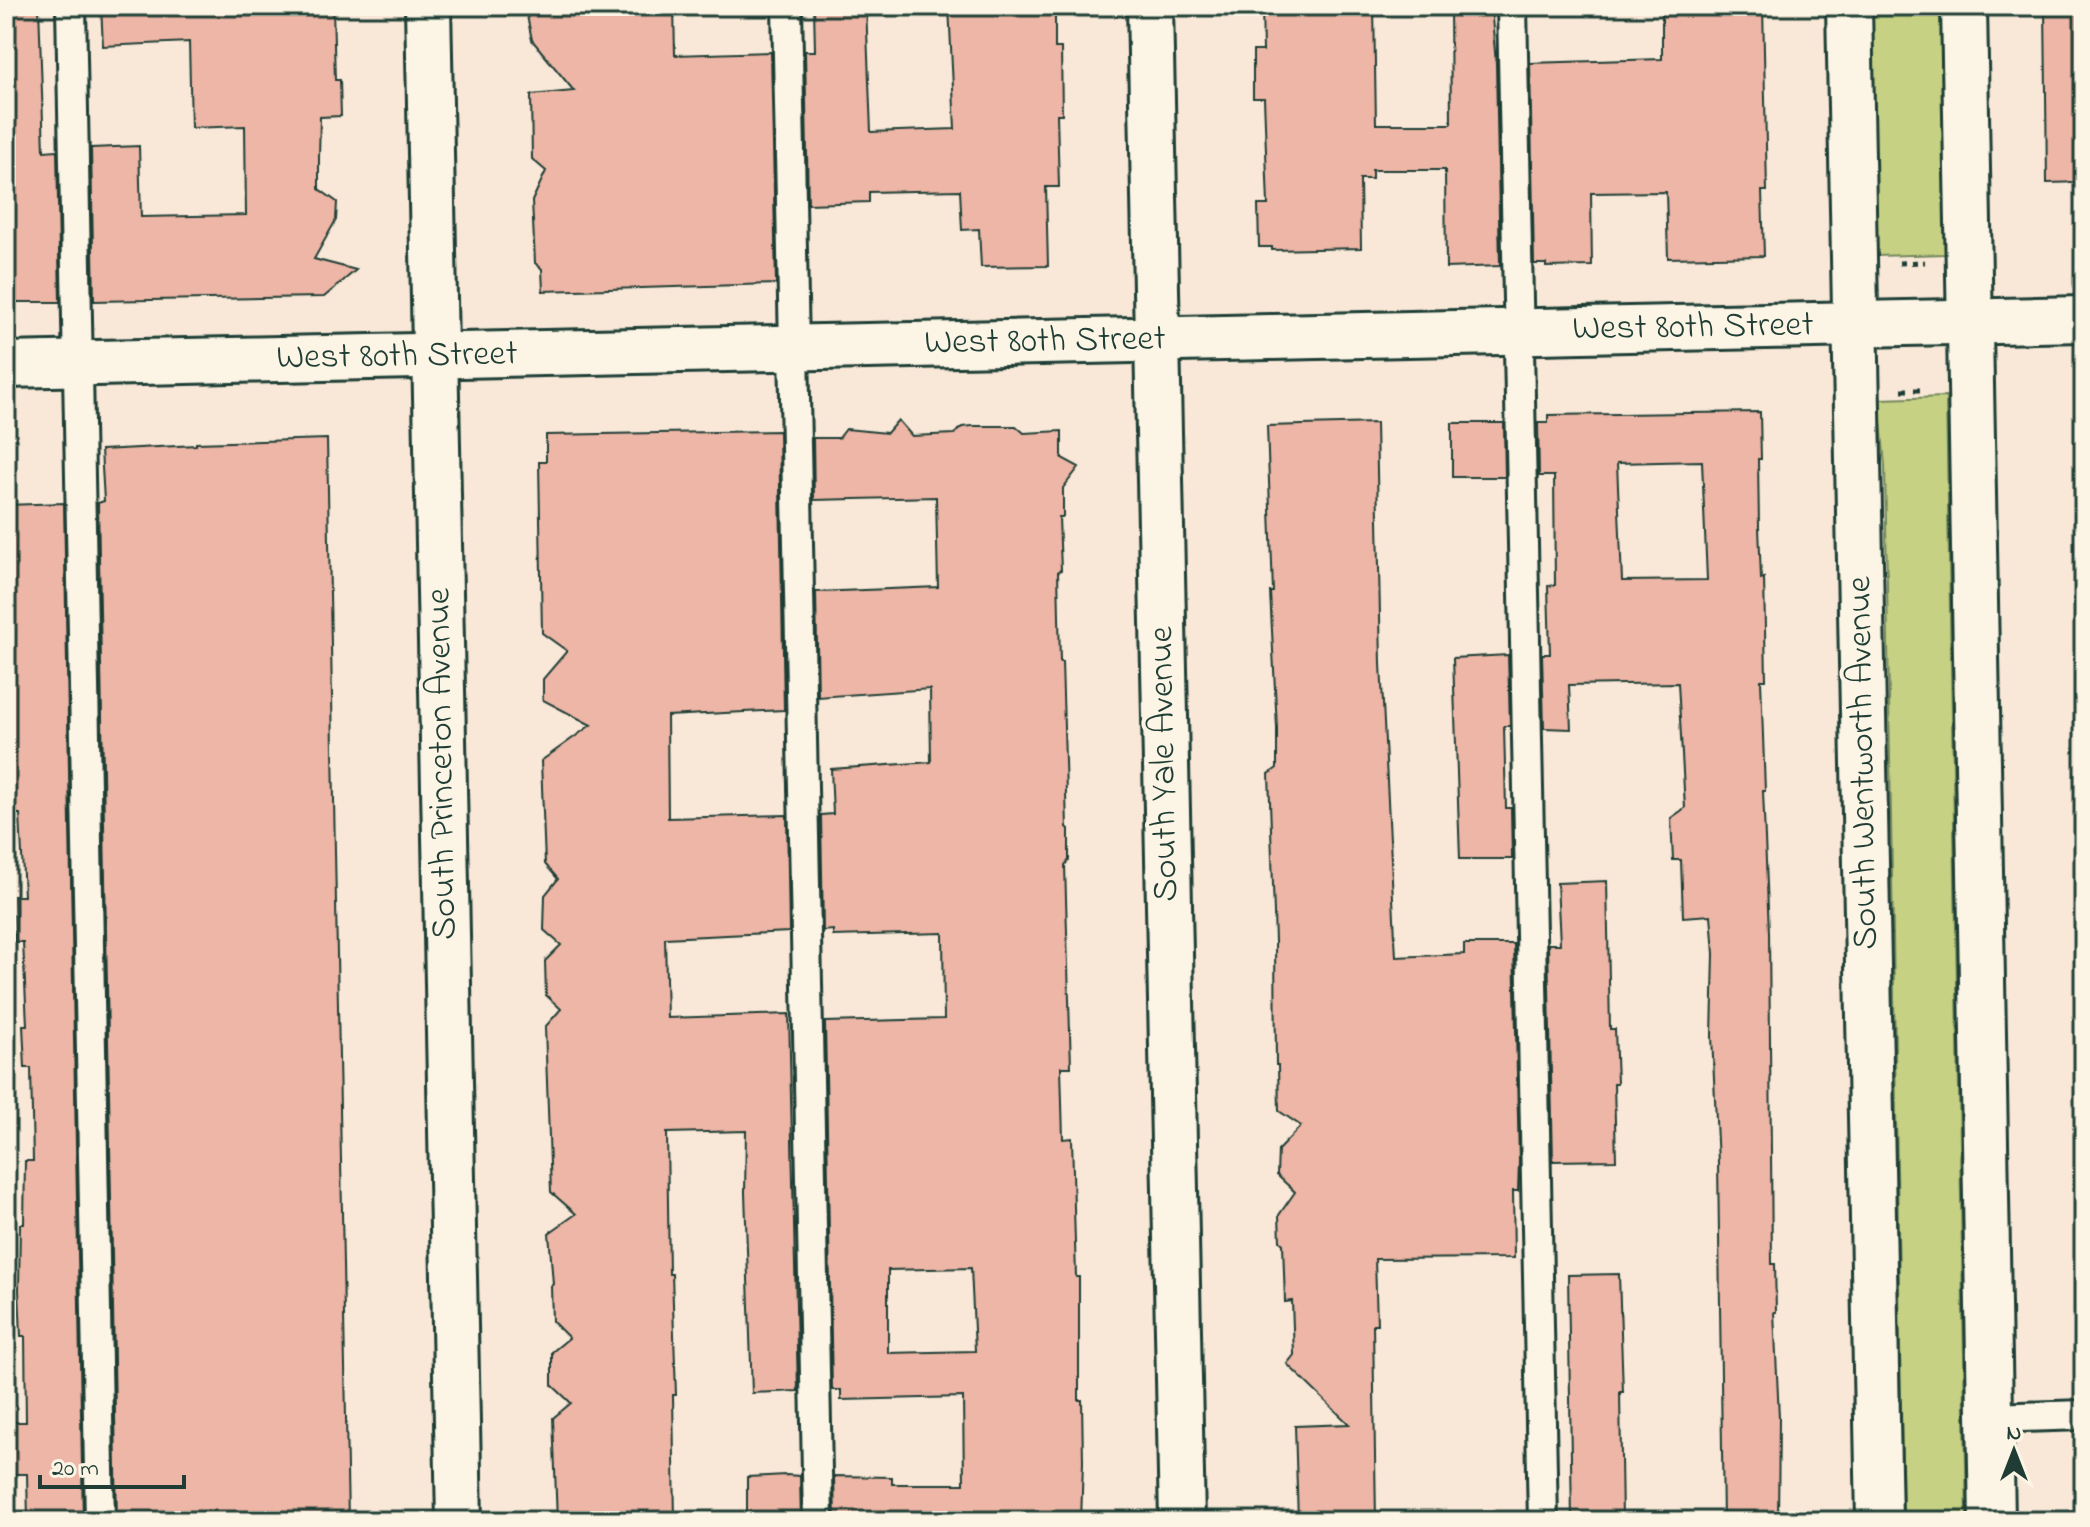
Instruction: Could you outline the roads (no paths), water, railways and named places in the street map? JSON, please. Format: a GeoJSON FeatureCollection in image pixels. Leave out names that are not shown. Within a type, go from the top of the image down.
{"type":"FeatureCollection","features":[{"type":"Feature","properties":{"kind":"street","name":"South Princeton Avenue"},"geometry":{"type":"LineString","coordinates":[[428,6],[459,1521]]}},
{"type":"Feature","properties":{"kind":"street","name":"South Yale Avenue"},"geometry":{"type":"LineString","coordinates":[[1150,6],[1182,1521]]}},
{"type":"Feature","properties":{"kind":"street","name":"South Wentworth Avenue"},"geometry":{"type":"LineString","coordinates":[[1849,6],[1879,1521]]}},
{"type":"Feature","properties":{"kind":"street"},"geometry":{"type":"LineString","coordinates":[[1964,6],[1992,1521]]}},
{"type":"Feature","properties":{"kind":"street","name":"West 80th Street"},"geometry":{"type":"LineString","coordinates":[[6,365],[2084,319]]}},
{"type":"Feature","properties":{"kind":"lane"},"geometry":{"type":"LineString","coordinates":[[71,6],[100,1521]]}},
{"type":"Feature","properties":{"kind":"lane"},"geometry":{"type":"LineString","coordinates":[[787,6],[818,1521]]}},
{"type":"Feature","properties":{"kind":"lane"},"geometry":{"type":"LineString","coordinates":[[1512,6],[1543,1521]]}},
{"type":"Feature","properties":{"kind":"lane"},"geometry":{"type":"LineString","coordinates":[[1990,1418],[2084,1415]]}}]}
